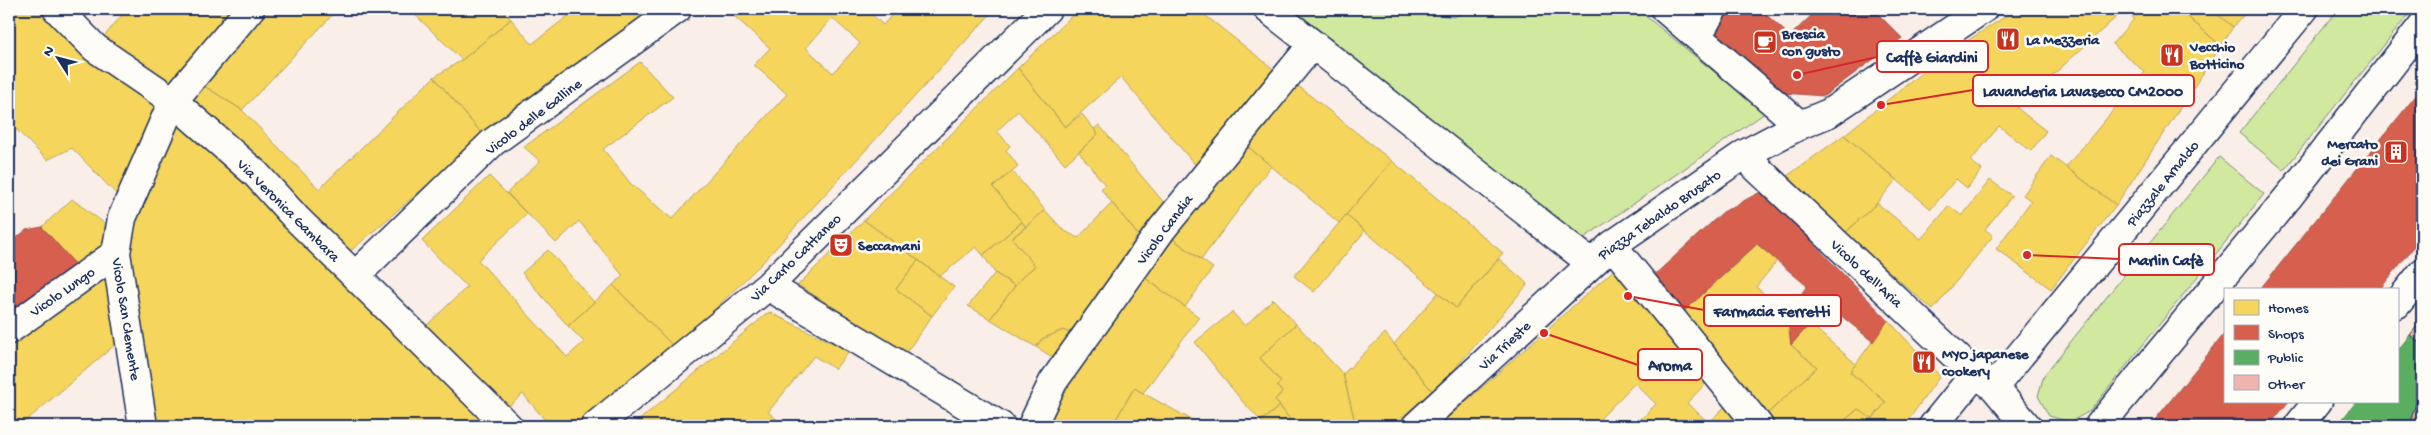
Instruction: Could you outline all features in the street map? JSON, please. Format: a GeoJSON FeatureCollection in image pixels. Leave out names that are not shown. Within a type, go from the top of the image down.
{"type":"FeatureCollection","features":[{"type":"Feature","properties":{"kind":"street","name":"Via Veronica Gambara"},"geometry":{"type":"LineString","coordinates":[[57,9],[96,48],[173,101],[256,174],[355,276],[508,426]]}},
{"type":"Feature","properties":{"kind":"street","name":"Vicolo San Clemente"},"geometry":{"type":"LineString","coordinates":[[143,426],[116,253],[122,218],[173,101],[250,9]]}},
{"type":"Feature","properties":{"kind":"street","name":"Vicolo delle Galline"},"geometry":{"type":"LineString","coordinates":[[355,276],[493,142],[677,9]]}},
{"type":"Feature","properties":{"kind":"street","name":"Via Carlo Cattaneo"},"geometry":{"type":"LineString","coordinates":[[595,426],[768,286],[1047,9]]}},
{"type":"Feature","properties":{"kind":"street","name":"Piazza Tebaldo Brusato"},"geometry":{"type":"LineString","coordinates":[[1268,9],[1591,263],[1612,245],[1743,155],[1800,125]]}},
{"type":"Feature","properties":{"kind":"street"},"geometry":{"type":"LineString","coordinates":[[1665,9],[1698,35],[1800,125],[1829,113],[1983,9]]}},
{"type":"Feature","properties":{"kind":"street"},"geometry":{"type":"LineString","coordinates":[[1698,35],[1713,9]]}},
{"type":"Feature","properties":{"kind":"street","name":"Piazzale Arnaldo"},"geometry":{"type":"LineString","coordinates":[[1939,418],[1985,381],[2304,9]]}},
{"type":"Feature","properties":{"kind":"street"},"geometry":{"type":"LineString","coordinates":[[2099,426],[2290,195],[2422,26]]}},
{"type":"Feature","properties":{"kind":"street","name":"Vicolo Candia"},"geometry":{"type":"LineString","coordinates":[[1032,426],[1053,382],[1162,229],[1313,44]]}},
{"type":"Feature","properties":{"kind":"street","name":"Vicolo dell'Aria"},"geometry":{"type":"LineString","coordinates":[[1743,155],[1985,381]]}},
{"type":"Feature","properties":{"kind":"street"},"geometry":{"type":"LineString","coordinates":[[1612,245],[1759,426]]}},
{"type":"Feature","properties":{"kind":"street","name":"Vicolo Lungo"},"geometry":{"type":"LineString","coordinates":[[9,330],[116,253]]}},
{"type":"Feature","properties":{"kind":"street","name":"Via Trieste"},"geometry":{"type":"LineString","coordinates":[[1424,424],[1591,263]]}},
{"type":"Feature","properties":{"kind":"street"},"geometry":{"type":"LineString","coordinates":[[2398,303],[2422,274]]}},
{"type":"Feature","properties":{"kind":"street"},"geometry":{"type":"LineString","coordinates":[[768,286],[1001,426]]}},
{"type":"Feature","properties":{"kind":"street"},"geometry":{"type":"LineString","coordinates":[[1985,381],[2027,426]]}},
{"type":"Feature","properties":{"kind":"street"},"geometry":{"type":"LineString","coordinates":[[2298,426],[2317,402]]}},
{"type":"Feature","properties":{"kind":"green space"},"geometry":{"type":"Polygon","coordinates":[[[1293,9],[1436,9],[1439,13],[1460,15],[1467,9],[1637,9],[1765,113],[1581,240],[1293,9]]]}},
{"type":"Feature","properties":{"kind":"green space"},"geometry":{"type":"Polygon","coordinates":[[[2338,9],[2413,9],[2284,170],[2239,133],[2338,9]]]}},
{"type":"Feature","properties":{"kind":"green space"},"geometry":{"type":"Polygon","coordinates":[[[2219,157],[2264,194],[2090,411],[2070,422],[2049,416],[2038,396],[2044,375],[2219,157]]]}},
{"type":"Feature","properties":{"kind":"water"},"geometry":{"type":"Polygon","coordinates":[[[1436,9],[1467,9],[1454,17],[1443,15],[1436,9]]]}},
{"type":"Feature","properties":{"kind":"building: Homes"},"geometry":{"type":"Polygon","coordinates":[[[9,9],[20,9],[9,20],[9,9]]]}},
{"type":"Feature","properties":{"kind":"building: Homes"},"geometry":{"type":"Polygon","coordinates":[[[20,9],[50,9],[77,36],[73,45],[165,104],[122,200],[72,148],[47,160],[9,122],[9,20],[20,9]]]}},
{"type":"Feature","properties":{"kind":"building: Homes"},"geometry":{"type":"Polygon","coordinates":[[[72,9],[95,9],[83,20],[72,9]]]}},
{"type":"Feature","properties":{"kind":"building: Homes"},"geometry":{"type":"Polygon","coordinates":[[[127,9],[235,9],[165,91],[102,39],[127,9]]]}},
{"type":"Feature","properties":{"kind":"building: Homes"},"geometry":{"type":"Polygon","coordinates":[[[260,9],[338,9],[242,110],[198,82],[260,9]]]}},
{"type":"Feature","properties":{"kind":"building: Homes"},"geometry":{"type":"Polygon","coordinates":[[[409,9],[501,9],[511,19],[462,60],[409,9]]]}},
{"type":"Feature","properties":{"kind":"building: Homes"},"geometry":{"type":"Polygon","coordinates":[[[577,9],[656,9],[484,136],[434,77],[462,60],[511,19],[532,44],[577,9]]]}},
{"type":"Feature","properties":{"kind":"building: Homes"},"geometry":{"type":"Polygon","coordinates":[[[726,9],[866,9],[883,25],[897,9],[995,9],[763,262],[675,348],[613,285],[623,276],[579,221],[556,243],[507,193],[540,161],[524,147],[640,62],[673,97],[603,149],[631,184],[672,219],[787,94],[754,65],[770,48],[726,9]],[[832,18],[806,48],[833,73],[860,43],[832,18]]]}},
{"type":"Feature","properties":{"kind":"building: Homes"},"geometry":{"type":"Polygon","coordinates":[[[1079,9],[1197,9],[1276,71],[1196,166],[1121,77],[1065,127],[1018,68],[1079,9]]]}},
{"type":"Feature","properties":{"kind":"building: Homes"},"geometry":{"type":"Polygon","coordinates":[[[2017,9],[2125,9],[2017,108],[2046,131],[2031,151],[1999,126],[1971,161],[1982,170],[1967,188],[1956,179],[1931,209],[1844,135],[1939,59],[2017,9]]]}},
{"type":"Feature","properties":{"kind":"building: Homes"},"geometry":{"type":"Polygon","coordinates":[[[2125,9],[2179,9],[2221,46],[2116,205],[2066,167],[2145,72],[2112,44],[2134,19],[2125,9]]]}},
{"type":"Feature","properties":{"kind":"building: Homes"},"geometry":{"type":"Polygon","coordinates":[[[2179,9],[2211,9],[2233,27],[2221,46],[2179,9]]]}},
{"type":"Feature","properties":{"kind":"building: Homes"},"geometry":{"type":"Polygon","coordinates":[[[2211,9],[2249,9],[2233,27],[2211,9]]]}},
{"type":"Feature","properties":{"kind":"building: Homes"},"geometry":{"type":"Polygon","coordinates":[[[1018,68],[1065,127],[1082,114],[1098,134],[1065,164],[1018,111],[997,131],[1010,146],[1006,150],[1018,166],[993,187],[1022,222],[983,255],[976,247],[940,276],[864,220],[1018,68]]]}},
{"type":"Feature","properties":{"kind":"building: Homes"},"geometry":{"type":"Polygon","coordinates":[[[434,77],[484,136],[346,255],[185,97],[198,82],[242,110],[319,189],[434,77]]]}},
{"type":"Feature","properties":{"kind":"building: Homes"},"geometry":{"type":"Polygon","coordinates":[[[1297,85],[1392,161],[1339,223],[1246,145],[1297,85]]]}},
{"type":"Feature","properties":{"kind":"building: Homes"},"geometry":{"type":"Polygon","coordinates":[[[172,113],[227,160],[496,426],[152,426],[125,266],[128,218],[172,113]]]}},
{"type":"Feature","properties":{"kind":"building: Homes"},"geometry":{"type":"Polygon","coordinates":[[[1099,125],[1165,204],[1138,235],[1101,189],[1105,185],[1079,152],[1098,134],[1094,129],[1099,125]]]}},
{"type":"Feature","properties":{"kind":"building: Homes"},"geometry":{"type":"Polygon","coordinates":[[[1844,135],[1896,180],[1877,203],[1845,233],[1783,179],[1844,135]]]}},
{"type":"Feature","properties":{"kind":"building: Homes"},"geometry":{"type":"Polygon","coordinates":[[[1246,145],[1271,166],[1201,260],[1173,239],[1246,145]]]}},
{"type":"Feature","properties":{"kind":"building: Homes"},"geometry":{"type":"Polygon","coordinates":[[[2051,156],[2116,205],[2051,289],[1996,249],[2031,201],[2023,195],[2051,156]]]}},
{"type":"Feature","properties":{"kind":"building: Homes"},"geometry":{"type":"Polygon","coordinates":[[[1392,161],[1503,253],[1456,308],[1346,215],[1392,161]]]}},
{"type":"Feature","properties":{"kind":"building: Homes"},"geometry":{"type":"Polygon","coordinates":[[[1012,171],[1045,210],[1026,227],[993,187],[1012,171]]]}},
{"type":"Feature","properties":{"kind":"building: Homes"},"geometry":{"type":"Polygon","coordinates":[[[489,176],[527,214],[478,260],[567,357],[584,342],[568,326],[613,285],[675,348],[582,426],[550,426],[523,394],[507,408],[425,327],[467,287],[422,241],[489,176]]]}},
{"type":"Feature","properties":{"kind":"building: Homes"},"geometry":{"type":"Polygon","coordinates":[[[1990,180],[2012,196],[1985,229],[1993,236],[1933,310],[1845,233],[1877,203],[1921,239],[1949,206],[1962,216],[1990,180]]]}},
{"type":"Feature","properties":{"kind":"building: Homes"},"geometry":{"type":"Polygon","coordinates":[[[72,199],[104,223],[106,252],[76,265],[42,227],[72,199]]]}},
{"type":"Feature","properties":{"kind":"building: Homes"},"geometry":{"type":"Polygon","coordinates":[[[1112,203],[1138,235],[1070,333],[1063,330],[1042,339],[1036,347],[990,319],[1022,277],[1035,266],[1012,238],[1045,210],[1063,230],[1078,238],[1112,203]]]}},
{"type":"Feature","properties":{"kind":"building: Homes"},"geometry":{"type":"Polygon","coordinates":[[[1346,215],[1365,231],[1314,292],[1294,276],[1346,215]]]}},
{"type":"Feature","properties":{"kind":"building: Homes"},"geometry":{"type":"Polygon","coordinates":[[[864,220],[918,260],[896,289],[932,316],[906,353],[798,285],[864,220]]]}},
{"type":"Feature","properties":{"kind":"building: Homes"},"geometry":{"type":"Polygon","coordinates":[[[1022,222],[1026,227],[1012,238],[1035,266],[1015,286],[995,273],[983,255],[1022,222]]]}},
{"type":"Feature","properties":{"kind":"building: Homes"},"geometry":{"type":"Polygon","coordinates":[[[1173,239],[1213,268],[1185,307],[1145,278],[1173,239]]]}},
{"type":"Feature","properties":{"kind":"building: Homes"},"geometry":{"type":"Polygon","coordinates":[[[1757,244],[1777,261],[1756,287],[1787,313],[1791,345],[1817,367],[1765,416],[1681,314],[1757,244]]]}},
{"type":"Feature","properties":{"kind":"building: Homes"},"geometry":{"type":"Polygon","coordinates":[[[548,250],[594,302],[568,326],[522,273],[548,250]]]}},
{"type":"Feature","properties":{"kind":"building: Homes"},"geometry":{"type":"Polygon","coordinates":[[[1499,259],[1528,284],[1452,372],[1432,391],[1394,344],[1438,293],[1456,308],[1499,259]]]}},
{"type":"Feature","properties":{"kind":"building: Homes"},"geometry":{"type":"Polygon","coordinates":[[[918,260],[954,287],[932,316],[896,289],[918,260]]]}},
{"type":"Feature","properties":{"kind":"building: Homes"},"geometry":{"type":"Polygon","coordinates":[[[106,265],[123,338],[20,426],[9,426],[9,337],[106,265]]]}},
{"type":"Feature","properties":{"kind":"building: Homes"},"geometry":{"type":"Polygon","coordinates":[[[1617,267],[1711,378],[1687,403],[1709,423],[1706,426],[1634,426],[1656,404],[1635,383],[1593,426],[1446,426],[1442,423],[1617,267]]]}},
{"type":"Feature","properties":{"kind":"building: Homes"},"geometry":{"type":"Polygon","coordinates":[[[995,273],[1015,286],[990,319],[968,306],[995,273]]]}},
{"type":"Feature","properties":{"kind":"building: Homes"},"geometry":{"type":"Polygon","coordinates":[[[1145,278],[1199,317],[1143,393],[1134,388],[1112,426],[1043,426],[1062,389],[1145,278]]]}},
{"type":"Feature","properties":{"kind":"building: Homes"},"geometry":{"type":"Polygon","coordinates":[[[1273,299],[1296,324],[1260,358],[1281,382],[1277,386],[1282,392],[1275,400],[1280,406],[1261,421],[1242,401],[1195,342],[1232,312],[1245,326],[1273,299]]]}},
{"type":"Feature","properties":{"kind":"building: Homes"},"geometry":{"type":"Polygon","coordinates":[[[769,312],[849,351],[835,369],[814,356],[768,412],[785,426],[632,426],[769,312]]]}},
{"type":"Feature","properties":{"kind":"building: Homes"},"geometry":{"type":"Polygon","coordinates":[[[1888,320],[1940,376],[1904,426],[1838,426],[1858,409],[1872,419],[1886,402],[1850,372],[1888,320]]]}},
{"type":"Feature","properties":{"kind":"building: Homes"},"geometry":{"type":"Polygon","coordinates":[[[1296,324],[1343,374],[1355,422],[1350,426],[1295,426],[1275,400],[1282,392],[1277,386],[1281,382],[1260,358],[1296,324]]]}},
{"type":"Feature","properties":{"kind":"building: Homes"},"geometry":{"type":"Polygon","coordinates":[[[1810,324],[1856,364],[1850,372],[1886,402],[1872,419],[1858,409],[1838,426],[1773,426],[1765,416],[1817,367],[1791,345],[1810,324]]]}},
{"type":"Feature","properties":{"kind":"building: Homes"},"geometry":{"type":"Polygon","coordinates":[[[1063,330],[1070,333],[1054,358],[1036,347],[1042,339],[1063,330]]]}},
{"type":"Feature","properties":{"kind":"building: Homes"},"geometry":{"type":"Polygon","coordinates":[[[1385,333],[1432,391],[1392,426],[1350,426],[1355,422],[1343,374],[1385,333]]]}},
{"type":"Feature","properties":{"kind":"building: Homes"},"geometry":{"type":"Polygon","coordinates":[[[1134,388],[1143,393],[1203,426],[1112,426],[1134,388]]]}},
{"type":"Feature","properties":{"kind":"building: Homes"},"geometry":{"type":"Polygon","coordinates":[[[1727,404],[1747,426],[1706,426],[1709,423],[1727,404]]]}},
{"type":"Feature","properties":{"kind":"building: Homes"},"geometry":{"type":"Polygon","coordinates":[[[1280,406],[1295,426],[1264,426],[1261,421],[1280,406]]]}},
{"type":"Feature","properties":{"kind":"building: Shops"},"geometry":{"type":"Polygon","coordinates":[[[1731,9],[1760,9],[1790,36],[1818,9],[1873,9],[1902,38],[1824,96],[1783,93],[1716,32],[1731,9]]]}},
{"type":"Feature","properties":{"kind":"building: Shops","name":"Mercato dei Grani"},"geometry":{"type":"Polygon","coordinates":[[[2422,88],[2422,237],[2381,288],[2261,288],[2422,88]]]}},
{"type":"Feature","properties":{"kind":"building: Shops"},"geometry":{"type":"Polygon","coordinates":[[[1762,191],[1888,320],[1873,342],[1827,304],[1791,345],[1787,313],[1807,286],[1757,244],[1681,314],[1650,279],[1723,212],[1762,191]]]}},
{"type":"Feature","properties":{"kind":"building: Shops"},"geometry":{"type":"Polygon","coordinates":[[[42,227],[76,265],[9,314],[9,235],[14,240],[26,230],[42,227]]]}},
{"type":"Feature","properties":{"kind":"building: Shops"},"geometry":{"type":"Polygon","coordinates":[[[2224,334],[2224,402],[2288,402],[2269,426],[2150,426],[2224,334]]]}},
{"type":"Feature","properties":{"kind":"building: Public"},"geometry":{"type":"Polygon","coordinates":[[[2410,335],[2422,344],[2422,426],[2337,426],[2356,402],[2398,402],[2398,350],[2410,335]]]}},
{"type":"Feature","properties":{"kind":"building: Other"},"geometry":{"type":"Polygon","coordinates":[[[2422,320],[2422,344],[2410,335],[2422,320]]]}},
{"type":"Feature","properties":{"kind":"building: Other"},"geometry":{"type":"Polygon","coordinates":[[[2422,396],[2422,426],[2413,426],[2412,416],[2416,404],[2422,396]]]}},
{"type":"Feature","properties":{"kind":"place","name":"La Mezzeria"},"geometry":{"type":"Point","coordinates":[2008,39]}},
{"type":"Feature","properties":{"kind":"place","name":"Brescia con gusto"},"geometry":{"type":"Point","coordinates":[1765,42]}},
{"type":"Feature","properties":{"kind":"place","name":"Vecchio Botticino"},"geometry":{"type":"Point","coordinates":[2172,55]}},
{"type":"Feature","properties":{"kind":"place","name":"Caffè Giardini"},"geometry":{"type":"Point","coordinates":[1797,75]}},
{"type":"Feature","properties":{"kind":"place","name":"Lavanderia Lavasecco CM2000"},"geometry":{"type":"Point","coordinates":[1881,105]}},
{"type":"Feature","properties":{"kind":"place","name":"Mercato dei Grani"},"geometry":{"type":"Point","coordinates":[2396,152]}},
{"type":"Feature","properties":{"kind":"place","name":"Seccamani"},"geometry":{"type":"Point","coordinates":[841,245]}},
{"type":"Feature","properties":{"kind":"place","name":"Marlin Cafè"},"geometry":{"type":"Point","coordinates":[2027,255]}},
{"type":"Feature","properties":{"kind":"place","name":"Farmacia Ferretti"},"geometry":{"type":"Point","coordinates":[1628,296]}},
{"type":"Feature","properties":{"kind":"place","name":"Aroma"},"geometry":{"type":"Point","coordinates":[1544,333]}},
{"type":"Feature","properties":{"kind":"place","name":"MYO japanese cookery"},"geometry":{"type":"Point","coordinates":[1924,362]}}]}
